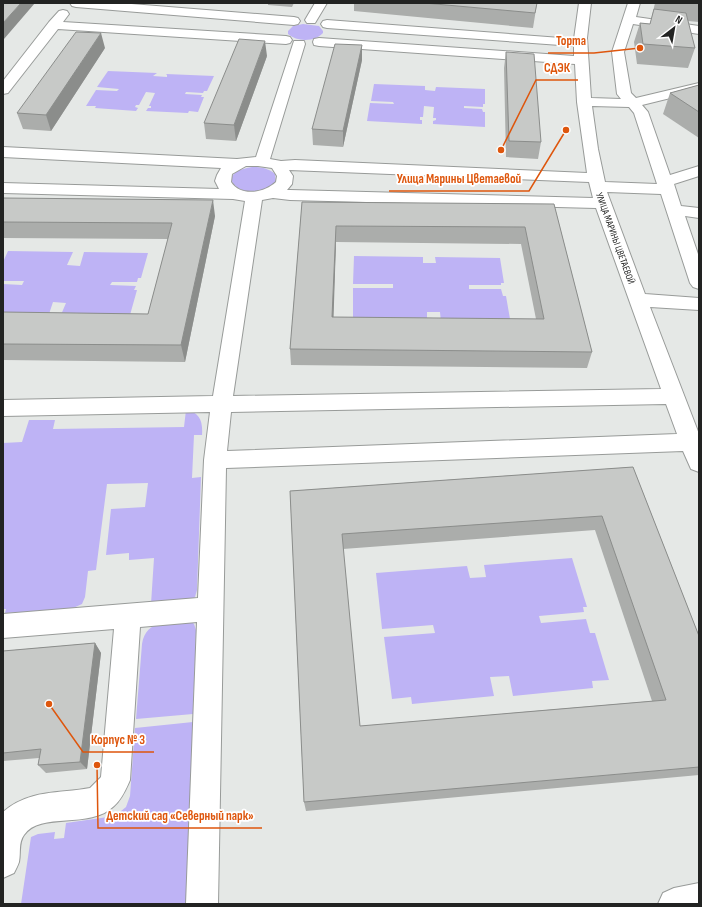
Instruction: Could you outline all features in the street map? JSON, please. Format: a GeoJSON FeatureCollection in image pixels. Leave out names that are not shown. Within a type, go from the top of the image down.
{"type":"FeatureCollection","features":[{"type":"Feature","properties":{"kind":"street"},"geometry":{"type":"LineString","coordinates":[[3,90],[53,25],[74,3],[294,21],[312,20],[327,24],[580,44]]}},
{"type":"Feature","properties":{"kind":"street"},"geometry":{"type":"LineString","coordinates":[[312,20],[321,3]]}},
{"type":"Feature","properties":{"kind":"street","name":"УЛИЦА МАРИНЫ ЦВЕТАЕВОЙ"},"geometry":{"type":"LineString","coordinates":[[585,3],[580,44],[580,60],[587,129],[598,189],[699,463]]}},
{"type":"Feature","properties":{"kind":"street"},"geometry":{"type":"LineString","coordinates":[[634,3],[618,52],[624,94],[641,112],[699,283]]}},
{"type":"Feature","properties":{"kind":"street"},"geometry":{"type":"LineString","coordinates":[[182,34],[197,13]]}},
{"type":"Feature","properties":{"kind":"street"},"geometry":{"type":"LineString","coordinates":[[628,19],[699,30]]}},
{"type":"Feature","properties":{"kind":"street"},"geometry":{"type":"LineString","coordinates":[[292,42],[278,34],[282,26],[294,21]]}},
{"type":"Feature","properties":{"kind":"street"},"geometry":{"type":"LineString","coordinates":[[319,42],[331,36],[333,31],[332,27],[327,24]]}},
{"type":"Feature","properties":{"kind":"street"},"geometry":{"type":"LineString","coordinates":[[53,25],[580,60]]}},
{"type":"Feature","properties":{"kind":"street"},"geometry":{"type":"LineString","coordinates":[[434,50],[437,32]]}},
{"type":"Feature","properties":{"kind":"street"},"geometry":{"type":"LineString","coordinates":[[262,161],[292,42]]}},
{"type":"Feature","properties":{"kind":"street"},"geometry":{"type":"LineString","coordinates":[[584,102],[632,103],[699,88]]}},
{"type":"Feature","properties":{"kind":"street"},"geometry":{"type":"LineString","coordinates":[[3,152],[239,164],[262,161],[278,166],[284,170],[286,176],[285,182],[273,193]]}},
{"type":"Feature","properties":{"kind":"street"},"geometry":{"type":"LineString","coordinates":[[100,191],[107,173],[116,157]]}},
{"type":"Feature","properties":{"kind":"street"},"geometry":{"type":"LineString","coordinates":[[235,194],[228,190],[224,184],[223,178],[226,173],[239,164]]}},
{"type":"Feature","properties":{"kind":"street"},"geometry":{"type":"LineString","coordinates":[[278,166],[295,165],[421,169],[598,189]]}},
{"type":"Feature","properties":{"kind":"street"},"geometry":{"type":"LineString","coordinates":[[421,169],[420,185],[422,198]]}},
{"type":"Feature","properties":{"kind":"street"},"geometry":{"type":"LineString","coordinates":[[3,188],[235,194],[254,197],[273,193],[290,195],[422,198],[666,185],[699,171]]}},
{"type":"Feature","properties":{"kind":"street"},"geometry":{"type":"LineString","coordinates":[[202,904],[215,460],[222,403],[254,197]]}},
{"type":"Feature","properties":{"kind":"street"},"geometry":{"type":"LineString","coordinates":[[674,210],[699,213]]}},
{"type":"Feature","properties":{"kind":"street"},"geometry":{"type":"LineString","coordinates":[[638,300],[699,304]]}},
{"type":"Feature","properties":{"kind":"street"},"geometry":{"type":"LineString","coordinates":[[3,408],[674,396]]}},
{"type":"Feature","properties":{"kind":"street"},"geometry":{"type":"LineString","coordinates":[[215,460],[691,442]]}},
{"type":"Feature","properties":{"kind":"street"},"geometry":{"type":"LineString","coordinates":[[3,626],[210,609]]}},
{"type":"Feature","properties":{"kind":"street"},"geometry":{"type":"LineString","coordinates":[[3,862],[7,835],[19,818],[28,812],[37,809],[92,803],[102,798],[110,790],[115,780],[128,616]]}},
{"type":"Feature","properties":{"kind":"street"},"geometry":{"type":"LineString","coordinates":[[674,904],[699,899]]}},
{"type":"Feature","properties":{"kind":"shaded area"},"geometry":{"type":"Polygon","coordinates":[[[303,24],[319,26],[323,33],[320,36],[306,40],[292,37],[288,34],[288,31],[293,26],[303,24]]]}},
{"type":"Feature","properties":{"kind":"shaded area"},"geometry":{"type":"Polygon","coordinates":[[[108,71],[157,73],[153,76],[167,77],[166,74],[214,76],[207,91],[204,91],[203,93],[186,92],[185,94],[202,95],[201,97],[204,97],[198,112],[146,111],[148,108],[151,108],[151,106],[149,106],[155,93],[146,92],[139,105],[136,105],[135,107],[138,108],[136,111],[86,106],[96,90],[117,91],[119,89],[97,87],[108,71]]]}},
{"type":"Feature","properties":{"kind":"shaded area"},"geometry":{"type":"Polygon","coordinates":[[[374,84],[425,86],[425,90],[435,91],[436,87],[485,89],[485,104],[483,104],[483,107],[464,106],[464,108],[482,109],[483,112],[485,112],[485,127],[433,124],[433,121],[436,120],[436,118],[433,118],[434,107],[424,106],[423,117],[420,117],[422,124],[367,121],[370,103],[394,104],[393,102],[371,101],[374,84]]]}},
{"type":"Feature","properties":{"kind":"shaded area"},"geometry":{"type":"Polygon","coordinates":[[[252,167],[270,170],[275,174],[276,182],[267,189],[256,192],[238,188],[233,182],[232,177],[238,171],[252,167]]]}},
{"type":"Feature","properties":{"kind":"shaded area"},"geometry":{"type":"Polygon","coordinates":[[[8,251],[73,252],[67,265],[80,266],[84,252],[148,253],[141,278],[138,278],[137,282],[112,282],[110,285],[136,286],[134,290],[137,290],[130,315],[60,317],[66,303],[53,302],[48,317],[3,317],[3,284],[22,285],[24,281],[3,281],[3,262],[8,251]]]}},
{"type":"Feature","properties":{"kind":"shaded area"},"geometry":{"type":"Polygon","coordinates":[[[354,256],[423,257],[423,263],[436,263],[435,257],[500,258],[504,283],[501,283],[501,285],[469,285],[469,289],[501,289],[503,296],[506,296],[510,319],[441,322],[440,312],[427,312],[427,322],[353,318],[353,288],[393,288],[393,284],[353,284],[354,256]]]}},
{"type":"Feature","properties":{"kind":"shaded area"},"geometry":{"type":"Polygon","coordinates":[[[186,410],[195,413],[200,418],[202,430],[202,435],[194,435],[192,478],[201,477],[197,590],[195,597],[192,599],[151,604],[154,558],[129,560],[129,553],[106,555],[111,509],[145,507],[148,483],[107,484],[96,570],[88,571],[85,597],[82,604],[71,609],[5,613],[6,609],[3,609],[3,443],[22,442],[29,420],[55,420],[53,429],[184,427],[186,410]]]}},
{"type":"Feature","properties":{"kind":"shaded area"},"geometry":{"type":"Polygon","coordinates":[[[572,558],[587,607],[583,607],[584,612],[539,616],[541,623],[586,619],[590,633],[595,633],[609,680],[592,681],[593,688],[513,696],[509,676],[490,677],[494,696],[412,704],[411,697],[392,699],[384,637],[435,633],[433,625],[382,629],[376,573],[467,566],[470,578],[486,577],[484,565],[572,558]]]}},
{"type":"Feature","properties":{"kind":"shaded area"},"geometry":{"type":"Polygon","coordinates":[[[192,622],[196,630],[193,714],[136,719],[142,644],[144,636],[154,626],[168,623],[192,622]]]}},
{"type":"Feature","properties":{"kind":"shaded area"},"geometry":{"type":"Polygon","coordinates":[[[193,722],[187,904],[21,904],[31,837],[38,834],[55,832],[54,839],[64,838],[66,823],[115,816],[126,807],[130,796],[135,728],[193,722]]]}},
{"type":"Feature","properties":{"kind":"building"},"geometry":{"type":"Polygon","coordinates":[[[3,3],[21,3],[3,23],[3,3]]]}},
{"type":"Feature","properties":{"kind":"building"},"geometry":{"type":"Polygon","coordinates":[[[424,3],[537,3],[535,13],[424,3]]]}},
{"type":"Feature","properties":{"kind":"building"},"geometry":{"type":"Polygon","coordinates":[[[654,9],[686,13],[695,48],[643,44],[640,23],[650,24],[654,9]]]}},
{"type":"Feature","properties":{"kind":"building"},"geometry":{"type":"Polygon","coordinates":[[[76,32],[101,33],[46,115],[17,113],[76,32]]]}},
{"type":"Feature","properties":{"kind":"building"},"geometry":{"type":"Polygon","coordinates":[[[239,39],[265,41],[234,125],[204,123],[239,39]]]}},
{"type":"Feature","properties":{"kind":"building"},"geometry":{"type":"Polygon","coordinates":[[[335,44],[362,45],[343,131],[312,129],[335,44]]]}},
{"type":"Feature","properties":{"kind":"building"},"geometry":{"type":"Polygon","coordinates":[[[506,52],[534,54],[541,142],[509,141],[506,52]]]}},
{"type":"Feature","properties":{"kind":"building"},"geometry":{"type":"Polygon","coordinates":[[[699,85],[699,112],[670,93],[699,85]]]}},
{"type":"Feature","properties":{"kind":"building"},"geometry":{"type":"Polygon","coordinates":[[[3,198],[213,200],[181,345],[3,344],[3,312],[148,314],[172,223],[3,222],[3,198]]]}},
{"type":"Feature","properties":{"kind":"building"},"geometry":{"type":"Polygon","coordinates":[[[302,202],[554,204],[592,352],[290,349],[302,202]],[[336,226],[332,317],[544,319],[525,227],[336,226]]]}},
{"type":"Feature","properties":{"kind":"building"},"geometry":{"type":"Polygon","coordinates":[[[633,467],[699,636],[699,767],[304,802],[290,491],[633,467]],[[602,516],[342,534],[360,726],[666,700],[602,516]]]}},
{"type":"Feature","properties":{"kind":"building"},"geometry":{"type":"Polygon","coordinates":[[[95,643],[80,762],[38,765],[41,749],[3,753],[3,651],[95,643]]]}},
{"type":"Feature","properties":{"kind":"place","name":"Торта"},"geometry":{"type":"Point","coordinates":[640,48]}},
{"type":"Feature","properties":{"kind":"place","name":"Улица Марины Цветаевой"},"geometry":{"type":"Point","coordinates":[566,130]}},
{"type":"Feature","properties":{"kind":"place","name":"СДЭК"},"geometry":{"type":"Point","coordinates":[501,150]}},
{"type":"Feature","properties":{"kind":"place","name":"Корпус № 3"},"geometry":{"type":"Point","coordinates":[49,704]}},
{"type":"Feature","properties":{"kind":"place","name":"Детский сад «Северный парк»"},"geometry":{"type":"Point","coordinates":[97,765]}}]}
